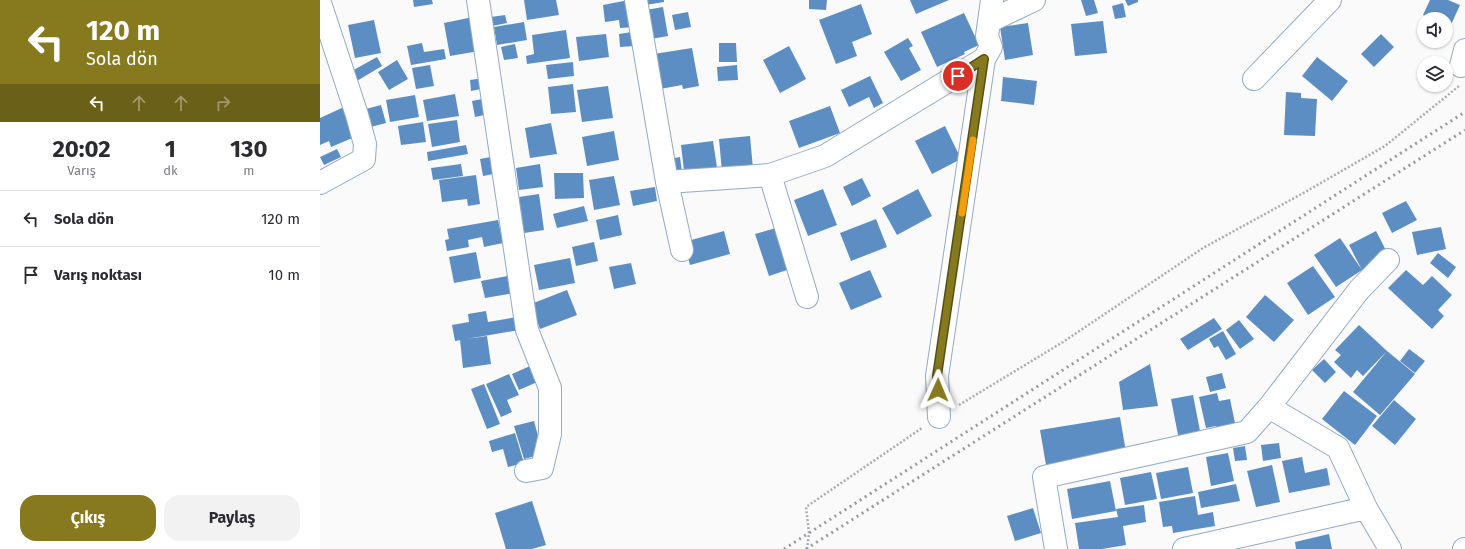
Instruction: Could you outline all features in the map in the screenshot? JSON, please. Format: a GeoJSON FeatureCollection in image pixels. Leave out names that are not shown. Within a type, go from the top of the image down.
{"type":"FeatureCollection","features":[{"type":"Feature","properties":{"kind":"street"},"geometry":{"type":"LineString","coordinates":[[478,0],[527,330],[550,388],[550,434],[542,468],[526,471]]}},
{"type":"Feature","properties":{"kind":"street"},"geometry":{"type":"LineString","coordinates":[[636,0],[667,182],[682,250]]}},
{"type":"Feature","properties":{"kind":"street"},"geometry":{"type":"LineString","coordinates":[[939,417],[937,376],[984,59],[991,47],[987,36],[991,11],[1034,0]]}},
{"type":"Feature","properties":{"kind":"street"},"geometry":{"type":"LineString","coordinates":[[1254,79],[1330,0]]}},
{"type":"Feature","properties":{"kind":"street"},"geometry":{"type":"LineString","coordinates":[[320,183],[364,159],[365,144],[324,4]]}},
{"type":"Feature","properties":{"kind":"street"},"geometry":{"type":"LineString","coordinates":[[667,182],[770,175],[825,156],[984,59]]}},
{"type":"Feature","properties":{"kind":"street"},"geometry":{"type":"LineString","coordinates":[[770,175],[807,297]]}},
{"type":"Feature","properties":{"kind":"street"},"geometry":{"type":"LineString","coordinates":[[1056,549],[1044,477],[1247,432],[1269,407],[1359,290],[1388,260]]}},
{"type":"Feature","properties":{"kind":"street"},"geometry":{"type":"LineString","coordinates":[[1269,407],[1338,448],[1366,508],[1390,549]]}},
{"type":"Feature","properties":{"kind":"street"},"geometry":{"type":"LineString","coordinates":[[1184,549],[1208,546],[1366,508]]}},
{"type":"Feature","properties":{"kind":"path"},"geometry":{"type":"LineString","coordinates":[[807,549],[809,533],[806,507],[939,417],[1063,342],[1203,248],[1385,146],[1461,84],[1463,58]]}},
{"type":"Feature","properties":{"kind":"building"},"geometry":{"type":"Polygon","coordinates":[[[413,0],[432,0],[433,4],[414,7],[413,0]]]}},
{"type":"Feature","properties":{"kind":"building"},"geometry":{"type":"Polygon","coordinates":[[[524,0],[556,0],[559,15],[527,20],[524,0]]]}},
{"type":"Feature","properties":{"kind":"building"},"geometry":{"type":"Polygon","coordinates":[[[629,0],[633,27],[620,28],[619,20],[605,22],[603,5],[629,0]]]}},
{"type":"Feature","properties":{"kind":"building"},"geometry":{"type":"Polygon","coordinates":[[[644,0],[664,0],[664,2],[645,5],[644,0]]]}},
{"type":"Feature","properties":{"kind":"building"},"geometry":{"type":"Polygon","coordinates":[[[809,0],[827,0],[826,10],[809,9],[809,0]]]}},
{"type":"Feature","properties":{"kind":"building"},"geometry":{"type":"Polygon","coordinates":[[[910,0],[949,0],[916,14],[910,0]]]}},
{"type":"Feature","properties":{"kind":"building"},"geometry":{"type":"Polygon","coordinates":[[[1081,0],[1094,0],[1098,13],[1086,16],[1081,0]]]}},
{"type":"Feature","properties":{"kind":"building"},"geometry":{"type":"Polygon","coordinates":[[[1125,0],[1138,0],[1138,2],[1128,6],[1125,0]]]}},
{"type":"Feature","properties":{"kind":"building"},"geometry":{"type":"Polygon","coordinates":[[[1430,0],[1448,0],[1460,5],[1453,20],[1453,12],[1424,12],[1430,0]]]}},
{"type":"Feature","properties":{"kind":"building"},"geometry":{"type":"Polygon","coordinates":[[[1123,3],[1126,17],[1115,19],[1112,6],[1123,3]]]}},
{"type":"Feature","properties":{"kind":"building"},"geometry":{"type":"Polygon","coordinates":[[[861,4],[872,34],[852,42],[857,56],[836,64],[819,20],[861,4]]]}},
{"type":"Feature","properties":{"kind":"building"},"geometry":{"type":"Polygon","coordinates":[[[663,7],[668,36],[651,39],[646,10],[663,7]]]}},
{"type":"Feature","properties":{"kind":"building"},"geometry":{"type":"Polygon","coordinates":[[[688,12],[691,27],[675,30],[672,15],[688,12]]]}},
{"type":"Feature","properties":{"kind":"building"},"geometry":{"type":"Polygon","coordinates":[[[964,13],[979,45],[964,52],[965,54],[937,67],[921,32],[964,13]]]}},
{"type":"Feature","properties":{"kind":"building"},"geometry":{"type":"Polygon","coordinates":[[[505,15],[507,23],[492,26],[491,17],[505,15]]]}},
{"type":"Feature","properties":{"kind":"building"},"geometry":{"type":"Polygon","coordinates":[[[473,17],[479,51],[450,56],[444,23],[473,17]]]}},
{"type":"Feature","properties":{"kind":"building"},"geometry":{"type":"Polygon","coordinates":[[[374,20],[381,53],[355,58],[348,25],[374,20]]]}},
{"type":"Feature","properties":{"kind":"building"},"geometry":{"type":"Polygon","coordinates":[[[1103,21],[1107,53],[1075,56],[1071,24],[1103,21]]]}},
{"type":"Feature","properties":{"kind":"building"},"geometry":{"type":"Polygon","coordinates":[[[524,22],[527,40],[497,45],[494,27],[524,22]]]}},
{"type":"Feature","properties":{"kind":"building"},"geometry":{"type":"Polygon","coordinates":[[[1028,23],[1033,55],[1005,60],[1000,27],[1028,23]]]}},
{"type":"Feature","properties":{"kind":"building"},"geometry":{"type":"Polygon","coordinates":[[[566,30],[570,58],[527,64],[526,56],[534,54],[532,35],[566,30]]]}},
{"type":"Feature","properties":{"kind":"building"},"geometry":{"type":"Polygon","coordinates":[[[632,32],[634,46],[620,47],[619,34],[632,32]]]}},
{"type":"Feature","properties":{"kind":"building"},"geometry":{"type":"Polygon","coordinates":[[[606,34],[609,57],[579,61],[576,37],[606,34]]]}},
{"type":"Feature","properties":{"kind":"building"},"geometry":{"type":"Polygon","coordinates":[[[1381,34],[1394,47],[1374,67],[1361,54],[1381,34]]]}},
{"type":"Feature","properties":{"kind":"building"},"geometry":{"type":"Polygon","coordinates":[[[908,38],[913,46],[909,48],[921,70],[901,81],[884,52],[908,38]]]}},
{"type":"Feature","properties":{"kind":"building"},"geometry":{"type":"Polygon","coordinates":[[[422,43],[424,52],[444,49],[446,59],[411,65],[407,46],[422,43]]]}},
{"type":"Feature","properties":{"kind":"building"},"geometry":{"type":"Polygon","coordinates":[[[719,43],[736,43],[737,62],[719,62],[719,43]]]}},
{"type":"Feature","properties":{"kind":"building"},"geometry":{"type":"Polygon","coordinates":[[[515,44],[518,58],[504,60],[501,47],[515,44]]]}},
{"type":"Feature","properties":{"kind":"building"},"geometry":{"type":"Polygon","coordinates":[[[789,46],[806,79],[780,93],[763,60],[789,46]]]}},
{"type":"Feature","properties":{"kind":"building"},"geometry":{"type":"Polygon","coordinates":[[[692,48],[699,86],[683,89],[682,85],[660,89],[654,54],[692,48]]]}},
{"type":"Feature","properties":{"kind":"building"},"geometry":{"type":"Polygon","coordinates":[[[377,57],[382,66],[355,82],[350,72],[377,57]]]}},
{"type":"Feature","properties":{"kind":"building"},"geometry":{"type":"Polygon","coordinates":[[[1317,57],[1348,81],[1332,101],[1302,76],[1317,57]]]}},
{"type":"Feature","properties":{"kind":"building"},"geometry":{"type":"Polygon","coordinates":[[[397,60],[408,79],[389,90],[378,72],[397,60]]]}},
{"type":"Feature","properties":{"kind":"building"},"geometry":{"type":"Polygon","coordinates":[[[573,62],[574,76],[548,79],[546,65],[573,62]]]}},
{"type":"Feature","properties":{"kind":"building"},"geometry":{"type":"Polygon","coordinates":[[[430,65],[434,86],[416,89],[412,68],[430,65]]]}},
{"type":"Feature","properties":{"kind":"building"},"geometry":{"type":"Polygon","coordinates":[[[737,65],[738,80],[718,81],[717,67],[737,65]]]}},
{"type":"Feature","properties":{"kind":"building"},"geometry":{"type":"Polygon","coordinates":[[[870,76],[883,103],[874,108],[869,97],[849,107],[841,90],[870,76]]]}},
{"type":"Feature","properties":{"kind":"building"},"geometry":{"type":"Polygon","coordinates":[[[1003,77],[1037,81],[1034,105],[1001,101],[1003,77]]]}},
{"type":"Feature","properties":{"kind":"building"},"geometry":{"type":"Polygon","coordinates":[[[484,78],[486,88],[471,91],[470,80],[484,78]]]}},
{"type":"Feature","properties":{"kind":"building"},"geometry":{"type":"Polygon","coordinates":[[[573,84],[576,112],[551,114],[548,87],[573,84]]]}},
{"type":"Feature","properties":{"kind":"building"},"geometry":{"type":"Polygon","coordinates":[[[608,86],[613,118],[582,122],[577,90],[608,86]]]}},
{"type":"Feature","properties":{"kind":"building"},"geometry":{"type":"Polygon","coordinates":[[[1286,92],[1301,93],[1301,98],[1317,99],[1315,136],[1284,135],[1286,92]]]}},
{"type":"Feature","properties":{"kind":"building"},"geometry":{"type":"Polygon","coordinates":[[[455,94],[459,116],[427,121],[423,100],[455,94]]]}},
{"type":"Feature","properties":{"kind":"building"},"geometry":{"type":"Polygon","coordinates":[[[415,95],[419,117],[390,122],[386,100],[415,95]]]}},
{"type":"Feature","properties":{"kind":"building"},"geometry":{"type":"Polygon","coordinates":[[[487,98],[489,114],[475,117],[472,101],[487,98]]]}},
{"type":"Feature","properties":{"kind":"building"},"geometry":{"type":"Polygon","coordinates":[[[381,105],[386,123],[367,128],[362,110],[381,105]]]}},
{"type":"Feature","properties":{"kind":"building"},"geometry":{"type":"Polygon","coordinates":[[[830,106],[840,133],[799,148],[789,121],[830,106]]]}},
{"type":"Feature","properties":{"kind":"building"},"geometry":{"type":"Polygon","coordinates":[[[344,107],[357,136],[331,147],[329,141],[320,145],[320,118],[344,107]]]}},
{"type":"Feature","properties":{"kind":"building"},"geometry":{"type":"Polygon","coordinates":[[[457,120],[460,142],[432,147],[428,124],[457,120]]]}},
{"type":"Feature","properties":{"kind":"building"},"geometry":{"type":"Polygon","coordinates":[[[423,122],[426,142],[401,145],[398,126],[423,122]]]}},
{"type":"Feature","properties":{"kind":"building"},"geometry":{"type":"Polygon","coordinates":[[[551,123],[557,154],[530,158],[525,128],[551,123]]]}},
{"type":"Feature","properties":{"kind":"building"},"geometry":{"type":"Polygon","coordinates":[[[945,126],[961,159],[932,174],[915,141],[945,126]]]}},
{"type":"Feature","properties":{"kind":"building"},"geometry":{"type":"Polygon","coordinates":[[[614,131],[619,160],[587,166],[582,137],[614,131]]]}},
{"type":"Feature","properties":{"kind":"building"},"geometry":{"type":"Polygon","coordinates":[[[750,136],[753,169],[722,172],[719,139],[750,136]]]}},
{"type":"Feature","properties":{"kind":"building"},"geometry":{"type":"Polygon","coordinates":[[[713,141],[718,174],[685,179],[681,145],[713,141]]]}},
{"type":"Feature","properties":{"kind":"building"},"geometry":{"type":"Polygon","coordinates":[[[466,145],[468,154],[428,161],[427,152],[466,145]]]}},
{"type":"Feature","properties":{"kind":"building"},"geometry":{"type":"Polygon","coordinates":[[[337,149],[341,157],[324,165],[320,157],[337,149]]]}},
{"type":"Feature","properties":{"kind":"building"},"geometry":{"type":"Polygon","coordinates":[[[496,156],[499,173],[483,176],[480,159],[496,156]]]}},
{"type":"Feature","properties":{"kind":"building"},"geometry":{"type":"Polygon","coordinates":[[[680,157],[683,180],[673,181],[670,159],[680,157]]]}},
{"type":"Feature","properties":{"kind":"building"},"geometry":{"type":"Polygon","coordinates":[[[461,164],[463,176],[433,180],[431,168],[461,164]]]}},
{"type":"Feature","properties":{"kind":"building"},"geometry":{"type":"Polygon","coordinates":[[[540,164],[543,187],[519,190],[516,168],[540,164]]]}},
{"type":"Feature","properties":{"kind":"building"},"geometry":{"type":"Polygon","coordinates":[[[554,173],[583,173],[584,198],[555,199],[554,173]]]}},
{"type":"Feature","properties":{"kind":"building"},"geometry":{"type":"Polygon","coordinates":[[[476,175],[480,204],[468,206],[467,199],[442,202],[439,180],[476,175]]]}},
{"type":"Feature","properties":{"kind":"building"},"geometry":{"type":"Polygon","coordinates":[[[614,176],[620,205],[594,210],[589,180],[614,176]]]}},
{"type":"Feature","properties":{"kind":"building"},"geometry":{"type":"Polygon","coordinates":[[[862,178],[871,196],[852,206],[843,187],[862,178]]]}},
{"type":"Feature","properties":{"kind":"building"},"geometry":{"type":"Polygon","coordinates":[[[655,187],[657,201],[633,206],[630,191],[655,187]]]}},
{"type":"Feature","properties":{"kind":"building"},"geometry":{"type":"Polygon","coordinates":[[[823,189],[837,225],[808,236],[794,200],[823,189]]]}},
{"type":"Feature","properties":{"kind":"building"},"geometry":{"type":"Polygon","coordinates":[[[918,189],[932,216],[897,235],[882,208],[918,189]]]}},
{"type":"Feature","properties":{"kind":"building"},"geometry":{"type":"Polygon","coordinates":[[[539,194],[544,230],[524,233],[519,197],[539,194]]]}},
{"type":"Feature","properties":{"kind":"building"},"geometry":{"type":"Polygon","coordinates":[[[1406,201],[1417,220],[1392,233],[1382,213],[1406,201]]]}},
{"type":"Feature","properties":{"kind":"building"},"geometry":{"type":"Polygon","coordinates":[[[584,206],[588,221],[557,228],[553,214],[584,206]]]}},
{"type":"Feature","properties":{"kind":"building"},"geometry":{"type":"Polygon","coordinates":[[[618,215],[622,235],[600,240],[596,220],[618,215]]]}},
{"type":"Feature","properties":{"kind":"building"},"geometry":{"type":"Polygon","coordinates":[[[876,219],[887,247],[851,261],[840,233],[876,219]]]}},
{"type":"Feature","properties":{"kind":"building"},"geometry":{"type":"Polygon","coordinates":[[[498,220],[503,243],[484,247],[482,237],[468,240],[469,247],[447,251],[445,240],[449,239],[447,229],[498,220]]]}},
{"type":"Feature","properties":{"kind":"building"},"geometry":{"type":"Polygon","coordinates":[[[1441,227],[1446,249],[1417,255],[1412,232],[1441,227]]]}},
{"type":"Feature","properties":{"kind":"building"},"geometry":{"type":"Polygon","coordinates":[[[776,228],[790,269],[769,276],[755,234],[776,228]]]}},
{"type":"Feature","properties":{"kind":"building"},"geometry":{"type":"Polygon","coordinates":[[[724,231],[730,254],[690,265],[684,242],[724,231]]]}},
{"type":"Feature","properties":{"kind":"building"},"geometry":{"type":"Polygon","coordinates":[[[1376,231],[1390,258],[1363,272],[1349,245],[1376,231]]]}},
{"type":"Feature","properties":{"kind":"building"},"geometry":{"type":"Polygon","coordinates":[[[1340,238],[1362,270],[1336,287],[1314,255],[1340,238]]]}},
{"type":"Feature","properties":{"kind":"building"},"geometry":{"type":"Polygon","coordinates":[[[594,242],[598,261],[576,266],[572,247],[594,242]]]}},
{"type":"Feature","properties":{"kind":"building"},"geometry":{"type":"Polygon","coordinates":[[[476,252],[481,278],[454,283],[449,257],[476,252]]]}},
{"type":"Feature","properties":{"kind":"building"},"geometry":{"type":"Polygon","coordinates":[[[1438,253],[1456,267],[1448,278],[1430,263],[1438,253]]]}},
{"type":"Feature","properties":{"kind":"building"},"geometry":{"type":"Polygon","coordinates":[[[570,258],[575,283],[539,290],[534,265],[570,258]]]}},
{"type":"Feature","properties":{"kind":"building"},"geometry":{"type":"Polygon","coordinates":[[[631,263],[636,284],[614,289],[609,267],[631,263]]]}},
{"type":"Feature","properties":{"kind":"building"},"geometry":{"type":"Polygon","coordinates":[[[1313,266],[1335,297],[1308,315],[1287,283],[1313,266]]]}},
{"type":"Feature","properties":{"kind":"building"},"geometry":{"type":"Polygon","coordinates":[[[870,270],[882,297],[851,310],[839,283],[870,270]]]}},
{"type":"Feature","properties":{"kind":"building"},"geometry":{"type":"Polygon","coordinates":[[[1406,270],[1423,285],[1432,276],[1452,295],[1438,310],[1444,316],[1432,329],[1388,288],[1406,270]]]}},
{"type":"Feature","properties":{"kind":"building"},"geometry":{"type":"Polygon","coordinates":[[[512,275],[515,293],[485,298],[481,281],[512,275]]]}},
{"type":"Feature","properties":{"kind":"building"},"geometry":{"type":"Polygon","coordinates":[[[567,290],[577,315],[540,329],[531,304],[567,290]]]}},
{"type":"Feature","properties":{"kind":"building"},"geometry":{"type":"Polygon","coordinates":[[[1265,295],[1294,320],[1274,342],[1246,317],[1265,295]]]}},
{"type":"Feature","properties":{"kind":"building"},"geometry":{"type":"Polygon","coordinates":[[[486,311],[488,322],[517,317],[519,330],[455,341],[452,325],[469,322],[468,314],[486,311]]]}},
{"type":"Feature","properties":{"kind":"building"},"geometry":{"type":"Polygon","coordinates":[[[1214,318],[1222,329],[1188,350],[1180,339],[1214,318]]]}},
{"type":"Feature","properties":{"kind":"building"},"geometry":{"type":"Polygon","coordinates":[[[1239,320],[1254,339],[1240,349],[1226,330],[1239,320]]]}},
{"type":"Feature","properties":{"kind":"building"},"geometry":{"type":"Polygon","coordinates":[[[1359,325],[1387,351],[1363,376],[1357,370],[1351,378],[1334,362],[1341,355],[1335,350],[1359,325]]]}},
{"type":"Feature","properties":{"kind":"building"},"geometry":{"type":"Polygon","coordinates":[[[1223,331],[1236,354],[1226,360],[1218,346],[1214,348],[1209,339],[1223,331]]]}},
{"type":"Feature","properties":{"kind":"building"},"geometry":{"type":"Polygon","coordinates":[[[487,336],[491,364],[463,368],[460,340],[487,336]]]}},
{"type":"Feature","properties":{"kind":"building"},"geometry":{"type":"Polygon","coordinates":[[[1409,349],[1425,361],[1415,373],[1400,361],[1409,349]]]}},
{"type":"Feature","properties":{"kind":"building"},"geometry":{"type":"Polygon","coordinates":[[[1387,351],[1415,374],[1380,415],[1353,392],[1387,351]]]}},
{"type":"Feature","properties":{"kind":"building"},"geometry":{"type":"Polygon","coordinates":[[[1324,359],[1336,372],[1325,383],[1312,370],[1324,359]]]}},
{"type":"Feature","properties":{"kind":"building"},"geometry":{"type":"Polygon","coordinates":[[[537,363],[544,379],[519,390],[512,374],[537,363]]]}},
{"type":"Feature","properties":{"kind":"building"},"geometry":{"type":"Polygon","coordinates":[[[1150,364],[1158,406],[1123,410],[1119,382],[1150,364]]]}},
{"type":"Feature","properties":{"kind":"building"},"geometry":{"type":"Polygon","coordinates":[[[1222,373],[1226,388],[1210,392],[1206,377],[1222,373]]]}},
{"type":"Feature","properties":{"kind":"building"},"geometry":{"type":"Polygon","coordinates":[[[509,374],[519,395],[507,400],[512,412],[501,417],[486,384],[509,374]]]}},
{"type":"Feature","properties":{"kind":"building"},"geometry":{"type":"Polygon","coordinates":[[[484,384],[500,424],[487,429],[471,389],[484,384]]]}},
{"type":"Feature","properties":{"kind":"building"},"geometry":{"type":"Polygon","coordinates":[[[1344,391],[1377,416],[1355,445],[1322,419],[1344,391]]]}},
{"type":"Feature","properties":{"kind":"building"},"geometry":{"type":"Polygon","coordinates":[[[1217,393],[1219,401],[1230,399],[1236,428],[1217,432],[1216,426],[1206,428],[1199,397],[1217,393]]]}},
{"type":"Feature","properties":{"kind":"building"},"geometry":{"type":"Polygon","coordinates":[[[1193,395],[1201,436],[1179,440],[1171,399],[1193,395]]]}},
{"type":"Feature","properties":{"kind":"building"},"geometry":{"type":"Polygon","coordinates":[[[1394,400],[1416,419],[1395,445],[1372,426],[1394,400]]]}},
{"type":"Feature","properties":{"kind":"building"},"geometry":{"type":"Polygon","coordinates":[[[1120,417],[1126,452],[1046,465],[1040,430],[1120,417]]]}},
{"type":"Feature","properties":{"kind":"building"},"geometry":{"type":"Polygon","coordinates":[[[534,421],[543,454],[524,459],[514,426],[534,421]]]}},
{"type":"Feature","properties":{"kind":"building"},"geometry":{"type":"Polygon","coordinates":[[[515,433],[524,463],[508,467],[503,449],[492,452],[489,441],[515,433]]]}},
{"type":"Feature","properties":{"kind":"building"},"geometry":{"type":"Polygon","coordinates":[[[1279,443],[1281,458],[1263,461],[1261,445],[1279,443]]]}},
{"type":"Feature","properties":{"kind":"building"},"geometry":{"type":"Polygon","coordinates":[[[1245,446],[1247,460],[1235,461],[1233,448],[1245,446]]]}},
{"type":"Feature","properties":{"kind":"building"},"geometry":{"type":"Polygon","coordinates":[[[1228,453],[1234,481],[1211,486],[1206,457],[1228,453]]]}},
{"type":"Feature","properties":{"kind":"building"},"geometry":{"type":"Polygon","coordinates":[[[1302,457],[1305,473],[1327,468],[1330,485],[1289,493],[1282,461],[1302,457]]]}},
{"type":"Feature","properties":{"kind":"building"},"geometry":{"type":"Polygon","coordinates":[[[1272,465],[1280,502],[1256,507],[1247,471],[1272,465]]]}},
{"type":"Feature","properties":{"kind":"building"},"geometry":{"type":"Polygon","coordinates":[[[1188,467],[1193,493],[1161,499],[1156,473],[1188,467]]]}},
{"type":"Feature","properties":{"kind":"building"},"geometry":{"type":"Polygon","coordinates":[[[1151,472],[1157,499],[1125,505],[1120,478],[1151,472]]]}},
{"type":"Feature","properties":{"kind":"building"},"geometry":{"type":"Polygon","coordinates":[[[1110,481],[1116,511],[1072,519],[1067,489],[1110,481]]]}},
{"type":"Feature","properties":{"kind":"building"},"geometry":{"type":"Polygon","coordinates":[[[1236,484],[1240,501],[1201,508],[1198,492],[1236,484]]]}},
{"type":"Feature","properties":{"kind":"building"},"geometry":{"type":"Polygon","coordinates":[[[1195,496],[1198,515],[1213,512],[1215,526],[1173,533],[1172,526],[1163,527],[1159,502],[1195,496]]]}},
{"type":"Feature","properties":{"kind":"building"},"geometry":{"type":"Polygon","coordinates":[[[532,501],[546,545],[532,549],[506,549],[495,513],[532,501]]]}},
{"type":"Feature","properties":{"kind":"building"},"geometry":{"type":"Polygon","coordinates":[[[1144,505],[1146,522],[1123,526],[1126,545],[1102,549],[1079,549],[1075,523],[1118,517],[1116,509],[1144,505]]]}},
{"type":"Feature","properties":{"kind":"building"},"geometry":{"type":"Polygon","coordinates":[[[1033,508],[1041,533],[1015,541],[1007,516],[1033,508]]]}},
{"type":"Feature","properties":{"kind":"building"},"geometry":{"type":"Polygon","coordinates":[[[1329,534],[1332,549],[1296,549],[1295,542],[1329,534]]]}},
{"type":"Feature","properties":{"kind":"railway"},"geometry":{"type":"LineString","coordinates":[[784,549],[1465,112]]}},
{"type":"Feature","properties":{"kind":"railway"},"geometry":{"type":"LineString","coordinates":[[806,549],[1465,130]]}},
{"type":"Feature","properties":{"kind":"slow traffic"},"geometry":{"type":"LineString","coordinates":[[962,213],[973,140]]}},
{"type":"Feature","properties":{"kind":"route"},"geometry":{"type":"LineString","coordinates":[[938,390],[937,376],[984,59],[958,76]]}}]}
